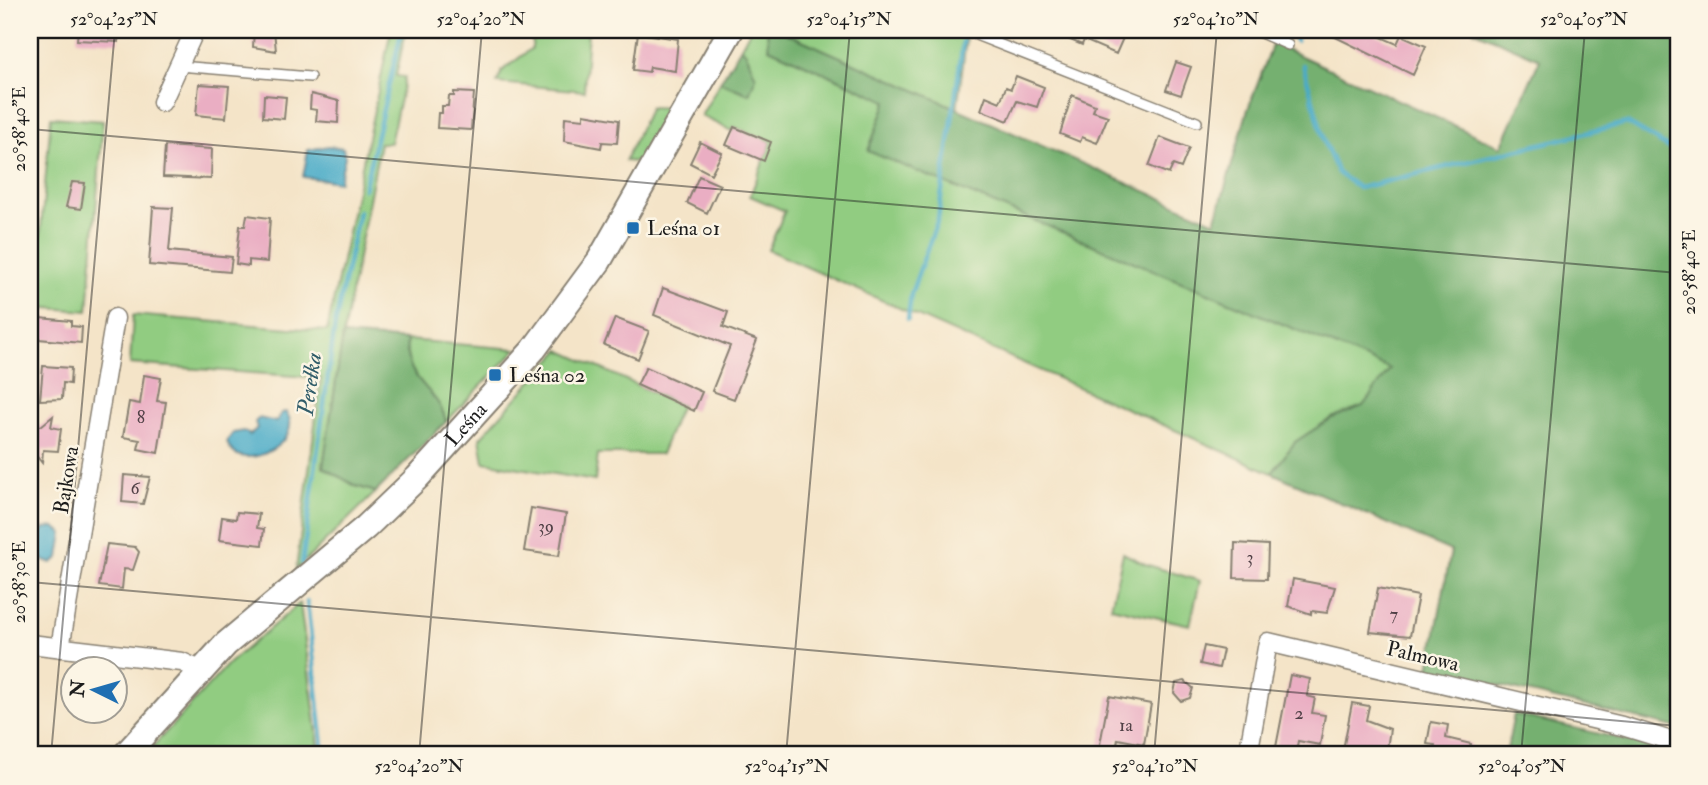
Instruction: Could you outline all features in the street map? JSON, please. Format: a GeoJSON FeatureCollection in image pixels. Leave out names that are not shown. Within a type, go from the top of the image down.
{"type":"FeatureCollection","features":[{"type":"Feature","properties":{"kind":"street"},"geometry":{"type":"LineString","coordinates":[[162,102],[195,30]]}},
{"type":"Feature","properties":{"kind":"street","name":"Leśna"},"geometry":{"type":"LineString","coordinates":[[125,755],[200,670],[255,618],[366,527],[417,478],[534,349],[578,292],[618,230],[731,30]]}},
{"type":"Feature","properties":{"kind":"street","name":"Bajkowa"},"geometry":{"type":"LineString","coordinates":[[60,648],[115,318]]}},
{"type":"Feature","properties":{"kind":"street","name":"Palmowa"},"geometry":{"type":"LineString","coordinates":[[1248,755],[1268,642],[1622,726],[1678,743]]}},
{"type":"Feature","properties":{"kind":"street"},"geometry":{"type":"LineString","coordinates":[[30,645],[182,662],[200,670]]}},
{"type":"Feature","properties":{"kind":"lane"},"geometry":{"type":"LineString","coordinates":[[963,30],[1197,122]]}},
{"type":"Feature","properties":{"kind":"lane"},"geometry":{"type":"LineString","coordinates":[[1254,30],[1287,45]]}},
{"type":"Feature","properties":{"kind":"lane"},"geometry":{"type":"LineString","coordinates":[[179,66],[310,77]]}},
{"type":"Feature","properties":{"kind":"green space"},"geometry":{"type":"Polygon","coordinates":[[[391,30],[406,30],[396,76],[405,77],[390,143],[380,143],[343,335],[323,466],[355,486],[376,492],[296,570],[321,378],[130,364],[133,315],[327,331],[391,30]]]}},
{"type":"Feature","properties":{"kind":"green space"},"geometry":{"type":"Polygon","coordinates":[[[533,30],[588,30],[584,91],[497,83],[502,71],[532,48],[533,30]]]}},
{"type":"Feature","properties":{"kind":"green space"},"geometry":{"type":"Polygon","coordinates":[[[750,30],[767,30],[769,48],[887,101],[868,151],[1391,369],[1363,406],[1332,418],[1295,442],[1272,473],[768,250],[785,211],[750,196],[771,142],[734,127],[732,131],[701,116],[720,82],[749,94],[752,65],[741,47],[750,30]]]}},
{"type":"Feature","properties":{"kind":"green space"},"geometry":{"type":"Polygon","coordinates":[[[767,30],[779,30],[1215,222],[1248,109],[1273,43],[1501,147],[1540,59],[1473,30],[1678,30],[1678,728],[1429,669],[1451,551],[1272,473],[1295,442],[1332,418],[1363,406],[1390,369],[868,151],[887,101],[769,48],[767,30]]]}},
{"type":"Feature","properties":{"kind":"green space"},"geometry":{"type":"Polygon","coordinates":[[[779,30],[945,30],[966,39],[957,109],[779,30]]]}},
{"type":"Feature","properties":{"kind":"green space"},"geometry":{"type":"Polygon","coordinates":[[[741,47],[756,77],[749,94],[720,82],[741,47]]]}},
{"type":"Feature","properties":{"kind":"green space"},"geometry":{"type":"Polygon","coordinates":[[[650,107],[669,108],[639,162],[625,161],[650,107]]]}},
{"type":"Feature","properties":{"kind":"green space"},"geometry":{"type":"Polygon","coordinates":[[[51,117],[103,121],[88,311],[34,307],[51,117]]]}},
{"type":"Feature","properties":{"kind":"green space"},"geometry":{"type":"Polygon","coordinates":[[[343,335],[407,340],[410,365],[442,410],[446,422],[376,492],[356,486],[323,467],[343,335]]]}},
{"type":"Feature","properties":{"kind":"green space"},"geometry":{"type":"Polygon","coordinates":[[[407,340],[517,349],[446,422],[442,410],[410,365],[407,340]]]}},
{"type":"Feature","properties":{"kind":"green space"},"geometry":{"type":"Polygon","coordinates":[[[560,350],[681,405],[661,454],[598,454],[595,481],[484,462],[480,438],[560,350]]]}},
{"type":"Feature","properties":{"kind":"green space"},"geometry":{"type":"Polygon","coordinates":[[[1123,553],[1145,564],[1200,581],[1190,625],[1111,607],[1123,553]]]}},
{"type":"Feature","properties":{"kind":"green space"},"geometry":{"type":"Polygon","coordinates":[[[300,603],[320,755],[145,755],[229,663],[300,603]]]}},
{"type":"Feature","properties":{"kind":"green space"},"geometry":{"type":"Polygon","coordinates":[[[1514,714],[1678,752],[1678,755],[1506,755],[1514,714]]]}},
{"type":"Feature","properties":{"kind":"water"},"geometry":{"type":"Polygon","coordinates":[[[328,146],[343,148],[345,157],[339,182],[303,177],[308,150],[328,146]]]}},
{"type":"Feature","properties":{"kind":"water"},"geometry":{"type":"Polygon","coordinates":[[[286,412],[290,424],[287,435],[279,445],[255,456],[243,456],[233,452],[227,441],[233,433],[244,431],[250,435],[257,428],[255,422],[259,418],[277,422],[281,413],[286,412]]]}},
{"type":"Feature","properties":{"kind":"water"},"geometry":{"type":"Polygon","coordinates":[[[54,527],[63,533],[59,558],[52,563],[44,561],[37,550],[40,534],[45,528],[54,527]]]}},
{"type":"Feature","properties":{"kind":"building"},"geometry":{"type":"Polygon","coordinates":[[[78,30],[119,30],[118,42],[77,40],[78,30]]]}},
{"type":"Feature","properties":{"kind":"building"},"geometry":{"type":"Polygon","coordinates":[[[254,30],[274,30],[276,51],[253,47],[254,30]]]}},
{"type":"Feature","properties":{"kind":"building"},"geometry":{"type":"Polygon","coordinates":[[[1046,30],[1103,30],[1123,38],[1116,54],[1084,40],[1082,45],[1046,30]]]}},
{"type":"Feature","properties":{"kind":"building"},"geometry":{"type":"Polygon","coordinates":[[[1321,30],[1365,30],[1397,44],[1401,35],[1426,46],[1413,75],[1321,30]]]}},
{"type":"Feature","properties":{"kind":"building"},"geometry":{"type":"Polygon","coordinates":[[[638,33],[678,39],[675,71],[650,67],[649,72],[633,70],[638,33]]]}},
{"type":"Feature","properties":{"kind":"building"},"geometry":{"type":"Polygon","coordinates":[[[1176,62],[1191,67],[1181,95],[1166,90],[1176,62]]]}},
{"type":"Feature","properties":{"kind":"building"},"geometry":{"type":"Polygon","coordinates":[[[1016,76],[1044,87],[1037,107],[1017,101],[1008,121],[981,110],[986,96],[1000,102],[1006,87],[1011,89],[1016,76]]]}},
{"type":"Feature","properties":{"kind":"building"},"geometry":{"type":"Polygon","coordinates":[[[199,84],[229,86],[226,118],[196,115],[199,84]]]}},
{"type":"Feature","properties":{"kind":"building"},"geometry":{"type":"Polygon","coordinates":[[[454,92],[474,93],[471,130],[437,128],[438,113],[442,113],[442,106],[448,106],[449,96],[454,96],[454,92]]]}},
{"type":"Feature","properties":{"kind":"building"},"geometry":{"type":"Polygon","coordinates":[[[311,94],[339,101],[338,123],[316,121],[317,110],[310,109],[311,94]]]}},
{"type":"Feature","properties":{"kind":"building"},"geometry":{"type":"Polygon","coordinates":[[[264,95],[286,97],[284,119],[263,117],[264,95]]]}},
{"type":"Feature","properties":{"kind":"building"},"geometry":{"type":"Polygon","coordinates":[[[1072,95],[1095,105],[1093,111],[1108,116],[1097,143],[1082,137],[1080,142],[1060,134],[1072,95]]]}},
{"type":"Feature","properties":{"kind":"building"},"geometry":{"type":"Polygon","coordinates":[[[584,114],[619,120],[617,143],[602,142],[601,148],[564,141],[565,117],[584,119],[584,114]]]}},
{"type":"Feature","properties":{"kind":"building"},"geometry":{"type":"Polygon","coordinates":[[[734,127],[771,142],[764,161],[726,145],[734,127]]]}},
{"type":"Feature","properties":{"kind":"building"},"geometry":{"type":"Polygon","coordinates":[[[1160,137],[1189,148],[1181,168],[1173,165],[1169,174],[1149,166],[1160,137]]]}},
{"type":"Feature","properties":{"kind":"building"},"geometry":{"type":"Polygon","coordinates":[[[700,142],[722,153],[711,174],[690,163],[700,142]]]}},
{"type":"Feature","properties":{"kind":"building"},"geometry":{"type":"Polygon","coordinates":[[[165,146],[212,149],[211,179],[163,177],[165,146]]]}},
{"type":"Feature","properties":{"kind":"building"},"geometry":{"type":"Polygon","coordinates":[[[699,176],[720,185],[707,213],[687,203],[699,176]]]}},
{"type":"Feature","properties":{"kind":"building"},"geometry":{"type":"Polygon","coordinates":[[[72,182],[85,183],[81,209],[66,207],[72,182]]]}},
{"type":"Feature","properties":{"kind":"building"},"geometry":{"type":"Polygon","coordinates":[[[153,207],[173,208],[169,251],[232,257],[230,272],[149,265],[153,207]]]}},
{"type":"Feature","properties":{"kind":"building"},"geometry":{"type":"Polygon","coordinates":[[[247,215],[270,218],[267,262],[249,260],[249,266],[236,264],[240,226],[245,226],[247,215]]]}},
{"type":"Feature","properties":{"kind":"building"},"geometry":{"type":"Polygon","coordinates":[[[663,288],[728,312],[723,327],[757,340],[734,399],[712,391],[730,346],[654,315],[663,288]]]}},
{"type":"Feature","properties":{"kind":"building"},"geometry":{"type":"Polygon","coordinates":[[[39,318],[71,321],[71,326],[82,327],[81,343],[39,339],[39,318]]]}},
{"type":"Feature","properties":{"kind":"building"},"geometry":{"type":"Polygon","coordinates":[[[615,318],[649,331],[638,359],[604,345],[615,318]]]}},
{"type":"Feature","properties":{"kind":"building"},"geometry":{"type":"Polygon","coordinates":[[[43,366],[71,368],[70,384],[63,383],[62,399],[40,400],[43,366]]]}},
{"type":"Feature","properties":{"kind":"building"},"geometry":{"type":"Polygon","coordinates":[[[646,367],[702,392],[694,411],[637,385],[646,367]]]}},
{"type":"Feature","properties":{"kind":"building"},"geometry":{"type":"Polygon","coordinates":[[[144,375],[161,378],[157,401],[166,402],[158,453],[138,449],[140,440],[123,437],[129,402],[140,404],[144,375]]]}},
{"type":"Feature","properties":{"kind":"building"},"geometry":{"type":"Polygon","coordinates":[[[53,416],[51,427],[61,429],[58,451],[43,450],[42,463],[30,448],[30,434],[33,425],[41,426],[53,416]]]}},
{"type":"Feature","properties":{"kind":"building"},"geometry":{"type":"Polygon","coordinates":[[[124,475],[150,477],[143,504],[122,502],[124,475]]]}},
{"type":"Feature","properties":{"kind":"building"},"geometry":{"type":"Polygon","coordinates":[[[531,508],[566,514],[559,556],[524,551],[531,508]]]}},
{"type":"Feature","properties":{"kind":"building"},"geometry":{"type":"Polygon","coordinates":[[[237,512],[259,514],[257,528],[264,529],[262,545],[219,540],[222,517],[236,519],[237,512]]]}},
{"type":"Feature","properties":{"kind":"building"},"geometry":{"type":"Polygon","coordinates":[[[1235,543],[1268,545],[1267,579],[1234,578],[1235,543]]]}},
{"type":"Feature","properties":{"kind":"building"},"geometry":{"type":"Polygon","coordinates":[[[107,544],[135,547],[139,552],[133,570],[124,569],[122,589],[99,586],[107,544]]]}},
{"type":"Feature","properties":{"kind":"building"},"geometry":{"type":"Polygon","coordinates":[[[1293,579],[1335,587],[1327,613],[1311,611],[1311,614],[1288,606],[1293,579]]]}},
{"type":"Feature","properties":{"kind":"building"},"geometry":{"type":"Polygon","coordinates":[[[1378,588],[1418,596],[1410,636],[1370,632],[1378,588]]]}},
{"type":"Feature","properties":{"kind":"building"},"geometry":{"type":"Polygon","coordinates":[[[1204,646],[1223,650],[1219,668],[1200,664],[1204,646]]]}},
{"type":"Feature","properties":{"kind":"building"},"geometry":{"type":"Polygon","coordinates":[[[1290,675],[1310,679],[1307,696],[1315,698],[1312,713],[1325,715],[1320,745],[1298,741],[1296,751],[1276,747],[1290,675]]]}},
{"type":"Feature","properties":{"kind":"building"},"geometry":{"type":"Polygon","coordinates":[[[1185,681],[1193,688],[1190,698],[1181,701],[1174,693],[1176,683],[1185,681]]]}},
{"type":"Feature","properties":{"kind":"building"},"geometry":{"type":"Polygon","coordinates":[[[1109,696],[1151,704],[1144,744],[1118,739],[1115,755],[1098,755],[1109,696]]]}},
{"type":"Feature","properties":{"kind":"building"},"geometry":{"type":"Polygon","coordinates":[[[1352,703],[1369,706],[1366,720],[1390,729],[1386,755],[1342,755],[1352,703]]]}},
{"type":"Feature","properties":{"kind":"building"},"geometry":{"type":"Polygon","coordinates":[[[1431,722],[1448,725],[1446,738],[1471,744],[1469,755],[1433,755],[1435,745],[1427,744],[1431,722]]]}},
{"type":"Feature","properties":{"kind":"waterway","name":"Perełka"},"geometry":{"type":"LineString","coordinates":[[364,189],[402,30]]}},
{"type":"Feature","properties":{"kind":"waterway"},"geometry":{"type":"LineString","coordinates":[[1293,30],[1296,41]]}},
{"type":"Feature","properties":{"kind":"waterway"},"geometry":{"type":"LineString","coordinates":[[908,319],[911,294],[938,219],[963,42]]}},
{"type":"Feature","properties":{"kind":"waterway"},"geometry":{"type":"LineString","coordinates":[[1303,65],[1325,144],[1338,173],[1359,188],[1627,123],[1678,153]]}},
{"type":"Feature","properties":{"kind":"waterway","name":"Perełka"},"geometry":{"type":"LineString","coordinates":[[302,563],[335,325],[359,211]]}},
{"type":"Feature","properties":{"kind":"waterway","name":"Perełka"},"geometry":{"type":"LineString","coordinates":[[307,602],[324,755]]}},
{"type":"Feature","properties":{"kind":"place","name":"Leśna 01"},"geometry":{"type":"Point","coordinates":[633,228]}},
{"type":"Feature","properties":{"kind":"place","name":"Leśna 02"},"geometry":{"type":"Point","coordinates":[495,375]}}]}
